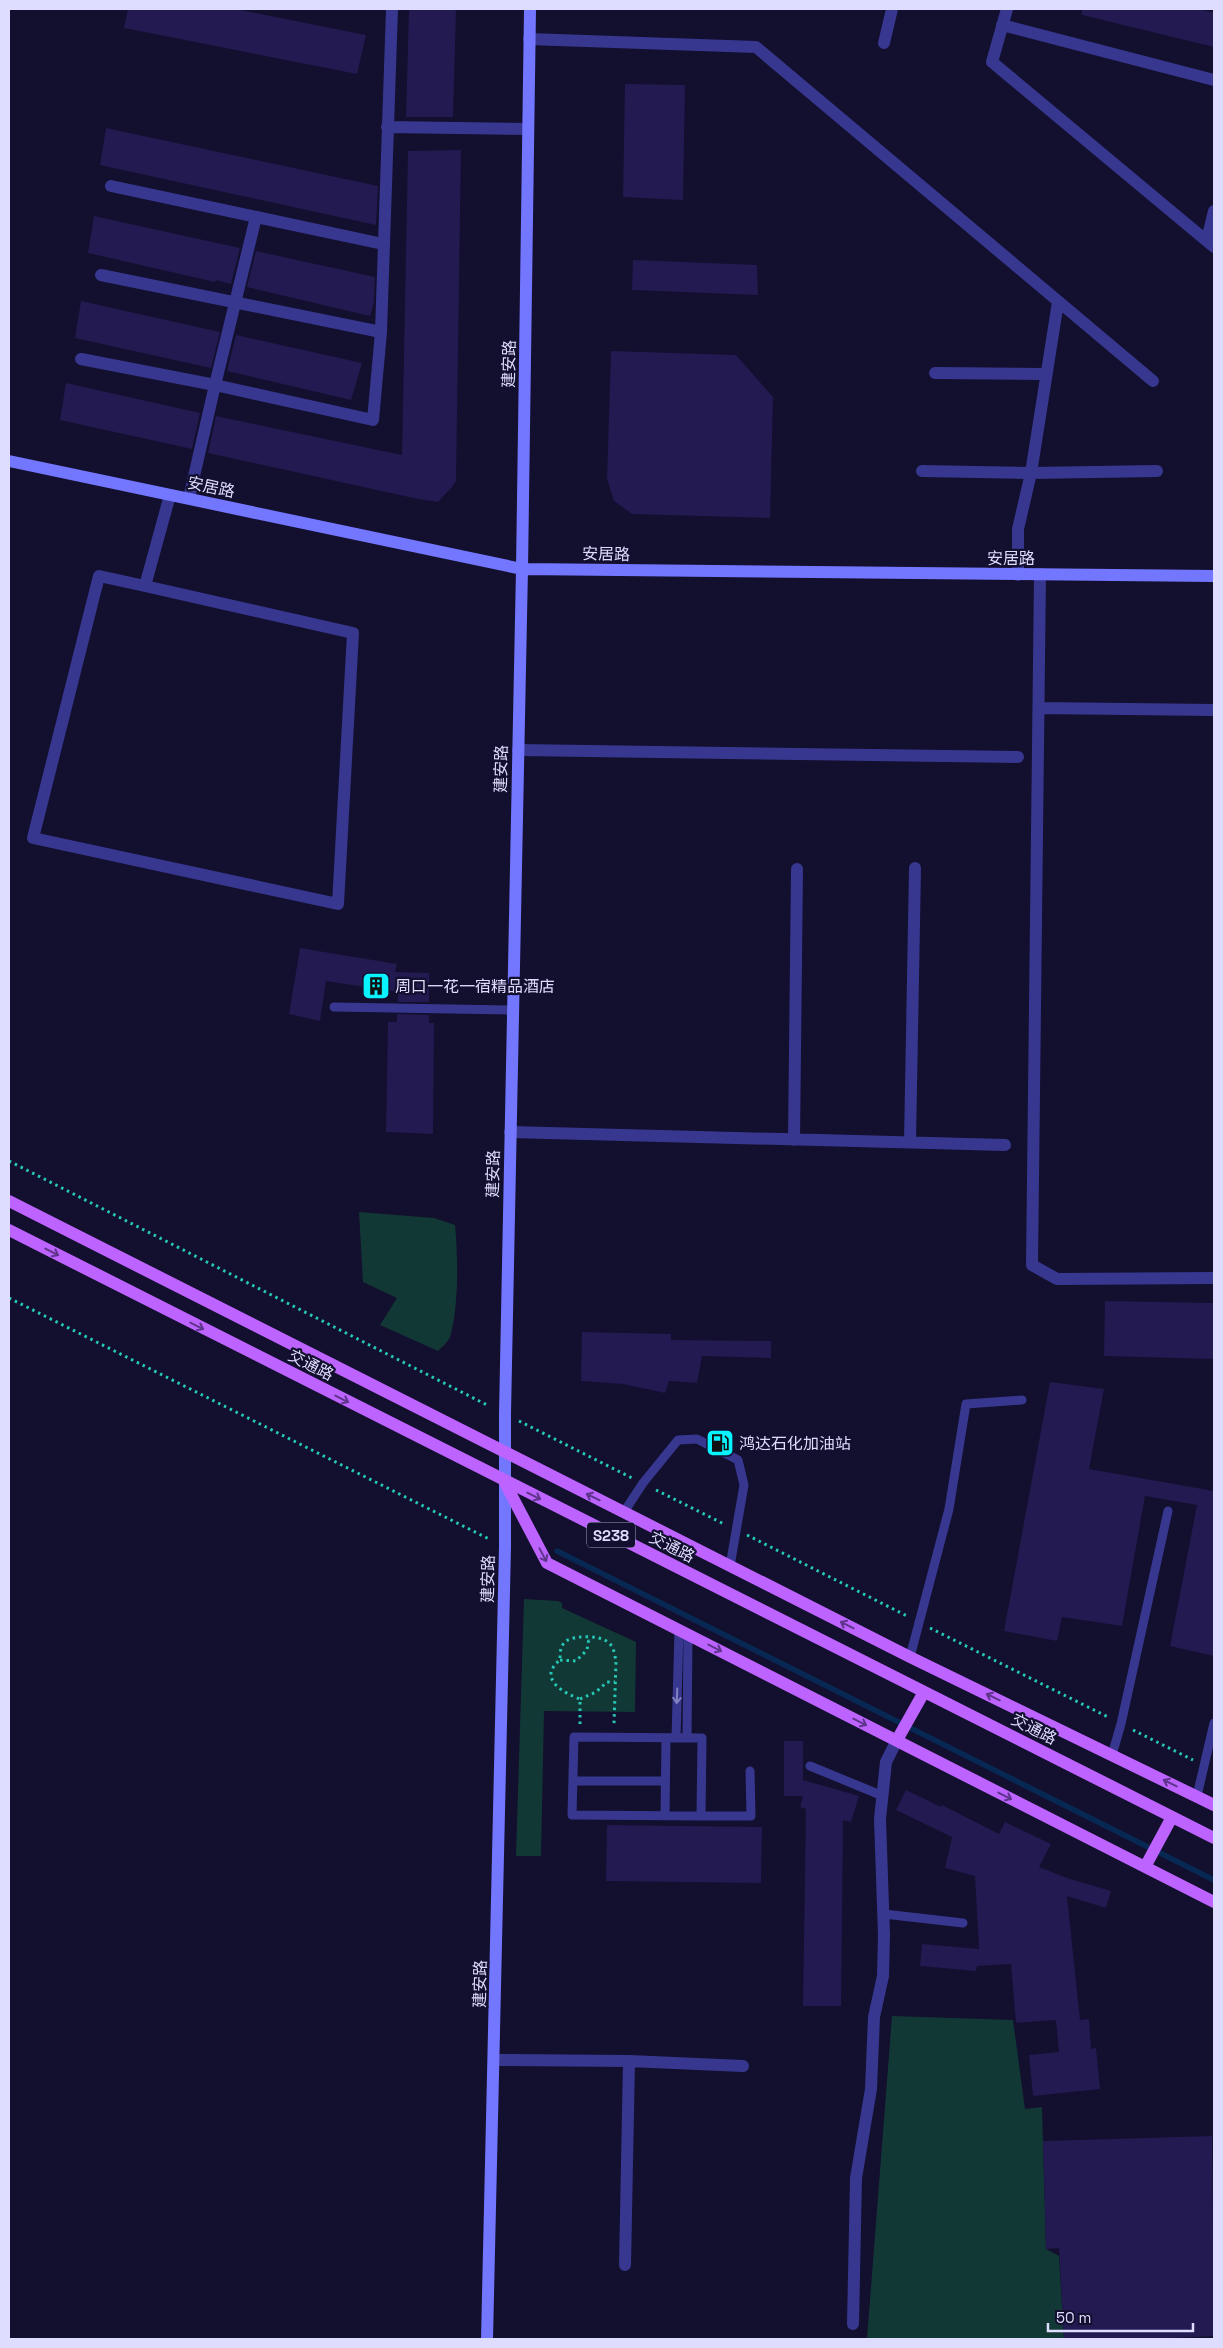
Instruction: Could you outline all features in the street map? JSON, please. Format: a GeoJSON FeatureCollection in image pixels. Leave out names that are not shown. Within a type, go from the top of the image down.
{"type":"FeatureCollection","features":[{"type":"Feature","properties":{"kind":"main road","name":"交通路"},"geometry":{"type":"LineString","coordinates":[[9,1201],[910,1657],[1214,1805]]}},
{"type":"Feature","properties":{"kind":"main road","name":"交通路"},"geometry":{"type":"LineString","coordinates":[[9,1230],[1214,1838]]}},
{"type":"Feature","properties":{"kind":"main road"},"geometry":{"type":"LineString","coordinates":[[504,1481],[547,1563],[1214,1902]]}},
{"type":"Feature","properties":{"kind":"main road"},"geometry":{"type":"LineString","coordinates":[[897,1740],[924,1692]]}},
{"type":"Feature","properties":{"kind":"main road"},"geometry":{"type":"LineString","coordinates":[[1145,1867],[1172,1817]]}},
{"type":"Feature","properties":{"kind":"street"},"geometry":{"type":"LineString","coordinates":[[81,359],[216,385],[372,420],[381,332],[386,126],[392,9]]}},
{"type":"Feature","properties":{"kind":"street","name":"建安路"},"geometry":{"type":"LineString","coordinates":[[487,2339],[505,1557],[504,1414],[522,569],[530,9]]}},
{"type":"Feature","properties":{"kind":"street"},"geometry":{"type":"LineString","coordinates":[[884,43],[892,9]]}},
{"type":"Feature","properties":{"kind":"street"},"geometry":{"type":"LineString","coordinates":[[1006,9],[992,62],[1210,244]]}},
{"type":"Feature","properties":{"kind":"street"},"geometry":{"type":"LineString","coordinates":[[1002,25],[1214,80]]}},
{"type":"Feature","properties":{"kind":"street"},"geometry":{"type":"LineString","coordinates":[[529,39],[756,47],[1153,381]]}},
{"type":"Feature","properties":{"kind":"street"},"geometry":{"type":"LineString","coordinates":[[386,126],[528,129]]}},
{"type":"Feature","properties":{"kind":"street"},"geometry":{"type":"LineString","coordinates":[[111,186],[383,244]]}},
{"type":"Feature","properties":{"kind":"street"},"geometry":{"type":"LineString","coordinates":[[1210,244],[1214,211]]}},
{"type":"Feature","properties":{"kind":"street"},"geometry":{"type":"LineString","coordinates":[[188,498],[256,217]]}},
{"type":"Feature","properties":{"kind":"street"},"geometry":{"type":"LineString","coordinates":[[101,275],[381,332]]}},
{"type":"Feature","properties":{"kind":"street"},"geometry":{"type":"LineString","coordinates":[[1018,575],[1018,529],[1031,473],[1045,374],[1058,302]]}},
{"type":"Feature","properties":{"kind":"street"},"geometry":{"type":"LineString","coordinates":[[935,372],[1045,374]]}},
{"type":"Feature","properties":{"kind":"street","name":"安居路"},"geometry":{"type":"LineString","coordinates":[[9,461],[522,569],[1214,576]]}},
{"type":"Feature","properties":{"kind":"street"},"geometry":{"type":"LineString","coordinates":[[922,471],[1031,473],[1157,471]]}},
{"type":"Feature","properties":{"kind":"street"},"geometry":{"type":"LineString","coordinates":[[145,586],[170,495]]}},
{"type":"Feature","properties":{"kind":"street"},"geometry":{"type":"LineString","coordinates":[[1040,574],[1032,1265],[1057,1279],[1214,1278]]}},
{"type":"Feature","properties":{"kind":"street"},"geometry":{"type":"LineString","coordinates":[[98,576],[145,586],[353,633],[338,904],[33,838],[98,576]]}},
{"type":"Feature","properties":{"kind":"street"},"geometry":{"type":"LineString","coordinates":[[1039,708],[1214,710]]}},
{"type":"Feature","properties":{"kind":"street"},"geometry":{"type":"LineString","coordinates":[[518,750],[1018,757]]}},
{"type":"Feature","properties":{"kind":"street"},"geometry":{"type":"LineString","coordinates":[[910,1142],[915,868]]}},
{"type":"Feature","properties":{"kind":"street"},"geometry":{"type":"LineString","coordinates":[[794,1140],[797,869]]}},
{"type":"Feature","properties":{"kind":"street"},"geometry":{"type":"LineString","coordinates":[[510,1132],[1005,1145]]}},
{"type":"Feature","properties":{"kind":"street"},"geometry":{"type":"LineString","coordinates":[[853,2324],[856,2178],[871,2089],[874,2017],[883,1976],[884,1914],[880,1819],[886,1762],[897,1740]]}},
{"type":"Feature","properties":{"kind":"street"},"geometry":{"type":"LineString","coordinates":[[494,2060],[629,2061],[743,2066]]}},
{"type":"Feature","properties":{"kind":"street"},"geometry":{"type":"LineString","coordinates":[[625,2265],[629,2061]]}},
{"type":"Feature","properties":{"kind":"lane"},"geometry":{"type":"LineString","coordinates":[[334,1007],[512,1010]]}},
{"type":"Feature","properties":{"kind":"lane"},"geometry":{"type":"LineString","coordinates":[[910,1657],[949,1509],[966,1404],[1022,1400]]}},
{"type":"Feature","properties":{"kind":"lane"},"geometry":{"type":"LineString","coordinates":[[624,1512],[643,1484],[678,1440],[697,1439],[738,1460],[744,1485],[730,1566]]}},
{"type":"Feature","properties":{"kind":"lane"},"geometry":{"type":"LineString","coordinates":[[1112,1755],[1121,1724],[1168,1511]]}},
{"type":"Feature","properties":{"kind":"lane"},"geometry":{"type":"LineString","coordinates":[[676,1738],[684,1632]]}},
{"type":"Feature","properties":{"kind":"lane"},"geometry":{"type":"LineString","coordinates":[[684,1632],[687,1738]]}},
{"type":"Feature","properties":{"kind":"lane"},"geometry":{"type":"LineString","coordinates":[[1197,1796],[1214,1723]]}},
{"type":"Feature","properties":{"kind":"lane"},"geometry":{"type":"LineString","coordinates":[[701,1816],[702,1738],[574,1737],[572,1814],[665,1816],[701,1816],[750,1816],[750,1771]]}},
{"type":"Feature","properties":{"kind":"lane"},"geometry":{"type":"LineString","coordinates":[[665,1816],[666,1738]]}},
{"type":"Feature","properties":{"kind":"lane"},"geometry":{"type":"LineString","coordinates":[[810,1766],[883,1796]]}},
{"type":"Feature","properties":{"kind":"lane"},"geometry":{"type":"LineString","coordinates":[[573,1781],[665,1781]]}},
{"type":"Feature","properties":{"kind":"lane"},"geometry":{"type":"LineString","coordinates":[[884,1914],[963,1923]]}},
{"type":"Feature","properties":{"kind":"path"},"geometry":{"type":"LineString","coordinates":[[9,1161],[504,1414],[1204,1766]]}},
{"type":"Feature","properties":{"kind":"path"},"geometry":{"type":"LineString","coordinates":[[560,1660],[560,1652],[565,1642],[572,1639],[589,1639],[609,1643],[616,1662],[614,1738]]}},
{"type":"Feature","properties":{"kind":"path"},"geometry":{"type":"LineString","coordinates":[[589,1639],[587,1650],[576,1661],[560,1660],[556,1663],[551,1679],[565,1693],[580,1699],[596,1692],[607,1682],[615,1682]]}},
{"type":"Feature","properties":{"kind":"path"},"geometry":{"type":"LineString","coordinates":[[580,1699],[581,1737]]}},
{"type":"Feature","properties":{"kind":"green space"},"geometry":{"type":"Polygon","coordinates":[[[359,1212],[434,1218],[455,1225],[457,1266],[455,1311],[450,1337],[438,1351],[380,1325],[397,1298],[363,1282],[359,1212]]]}},
{"type":"Feature","properties":{"kind":"green space"},"geometry":{"type":"Polygon","coordinates":[[[524,1599],[558,1601],[562,1603],[562,1608],[636,1642],[635,1712],[544,1711],[541,1856],[516,1856],[524,1599]]]}},
{"type":"Feature","properties":{"kind":"green space"},"geometry":{"type":"Polygon","coordinates":[[[892,2016],[1013,2020],[1025,2109],[1042,2107],[1046,2249],[1059,2256],[1064,2339],[867,2339],[892,2016]]]}},
{"type":"Feature","properties":{"kind":"building"},"geometry":{"type":"Polygon","coordinates":[[[128,9],[235,9],[366,35],[357,74],[124,28],[128,9]]]}},
{"type":"Feature","properties":{"kind":"building"},"geometry":{"type":"Polygon","coordinates":[[[409,9],[456,9],[453,117],[406,117],[409,9]]]}},
{"type":"Feature","properties":{"kind":"building"},"geometry":{"type":"Polygon","coordinates":[[[1082,9],[1199,9],[1214,13],[1214,47],[1082,15],[1082,9]]]}},
{"type":"Feature","properties":{"kind":"building"},"geometry":{"type":"Polygon","coordinates":[[[625,84],[685,85],[683,200],[623,197],[625,84]]]}},
{"type":"Feature","properties":{"kind":"building"},"geometry":{"type":"Polygon","coordinates":[[[106,128],[378,186],[376,225],[100,165],[106,128]]]}},
{"type":"Feature","properties":{"kind":"building"},"geometry":{"type":"Polygon","coordinates":[[[461,150],[456,481],[452,487],[438,502],[208,453],[216,416],[402,455],[408,151],[461,150]]]}},
{"type":"Feature","properties":{"kind":"building"},"geometry":{"type":"Polygon","coordinates":[[[94,216],[240,248],[231,284],[88,253],[94,216]]]}},
{"type":"Feature","properties":{"kind":"building"},"geometry":{"type":"Polygon","coordinates":[[[256,251],[375,277],[374,302],[370,316],[247,287],[256,251]]]}},
{"type":"Feature","properties":{"kind":"building"},"geometry":{"type":"Polygon","coordinates":[[[633,260],[757,265],[758,295],[632,290],[633,260]]]}},
{"type":"Feature","properties":{"kind":"building"},"geometry":{"type":"Polygon","coordinates":[[[81,301],[220,332],[211,368],[75,338],[81,301]]]}},
{"type":"Feature","properties":{"kind":"building"},"geometry":{"type":"Polygon","coordinates":[[[236,335],[362,363],[351,400],[227,371],[236,335]]]}},
{"type":"Feature","properties":{"kind":"building"},"geometry":{"type":"Polygon","coordinates":[[[611,351],[736,355],[773,397],[770,518],[632,514],[614,501],[607,479],[611,351]]]}},
{"type":"Feature","properties":{"kind":"building"},"geometry":{"type":"Polygon","coordinates":[[[66,383],[200,413],[192,449],[60,420],[66,383]]]}},
{"type":"Feature","properties":{"kind":"building","name":"周口一花一宿精品酒店"},"geometry":{"type":"Polygon","coordinates":[[[300,948],[397,964],[395,972],[429,973],[429,1002],[398,1002],[398,992],[326,981],[320,1021],[289,1014],[300,948]]]}},
{"type":"Feature","properties":{"kind":"building"},"geometry":{"type":"Polygon","coordinates":[[[397,1014],[429,1015],[429,1023],[434,1023],[433,1134],[386,1132],[388,1022],[397,1022],[397,1014]]]}},
{"type":"Feature","properties":{"kind":"building"},"geometry":{"type":"Polygon","coordinates":[[[1105,1301],[1214,1303],[1214,1359],[1104,1356],[1105,1301]]]}},
{"type":"Feature","properties":{"kind":"building"},"geometry":{"type":"Polygon","coordinates":[[[582,1332],[671,1334],[671,1340],[771,1341],[771,1358],[702,1356],[697,1383],[669,1381],[665,1393],[623,1384],[581,1381],[582,1332]]]}},
{"type":"Feature","properties":{"kind":"building"},"geometry":{"type":"Polygon","coordinates":[[[1050,1382],[1104,1389],[1089,1469],[1214,1491],[1214,1656],[1170,1646],[1197,1505],[1145,1496],[1122,1626],[1062,1617],[1057,1641],[1004,1631],[1050,1382]]]}},
{"type":"Feature","properties":{"kind":"building"},"geometry":{"type":"Polygon","coordinates":[[[784,1741],[803,1741],[803,1780],[859,1796],[851,1822],[843,1820],[841,2006],[803,2006],[806,1809],[800,1807],[803,1796],[784,1796],[784,1741]]]}},
{"type":"Feature","properties":{"kind":"building"},"geometry":{"type":"Polygon","coordinates":[[[906,1790],[941,1807],[942,1805],[999,1834],[1005,1822],[1051,1844],[1039,1867],[1067,1878],[1111,1891],[1106,1908],[1067,1896],[1080,2020],[1089,2019],[1091,2049],[1096,2048],[1100,2089],[1033,2096],[1029,2055],[1059,2052],[1056,2020],[1016,2023],[1011,1964],[977,1966],[976,1971],[920,1966],[922,1944],[979,1949],[975,1876],[945,1868],[952,1837],[896,1810],[906,1790]]]}},
{"type":"Feature","properties":{"kind":"building"},"geometry":{"type":"Polygon","coordinates":[[[607,1825],[762,1827],[761,1883],[606,1881],[607,1825]]]}},
{"type":"Feature","properties":{"kind":"building"},"geometry":{"type":"Polygon","coordinates":[[[1212,2136],[1214,2336],[1151,2339],[1064,2339],[1059,2248],[1046,2249],[1043,2141],[1212,2136]]]}},
{"type":"Feature","properties":{"kind":"waterway"},"geometry":{"type":"LineString","coordinates":[[557,1551],[1214,1880]]}},
{"type":"Feature","properties":{"kind":"place","name":"周口一花一宿精品酒店"},"geometry":{"type":"Point","coordinates":[376,986]}},
{"type":"Feature","properties":{"kind":"place","name":"鸿达石化加油站"},"geometry":{"type":"Point","coordinates":[720,1443]}}]}
